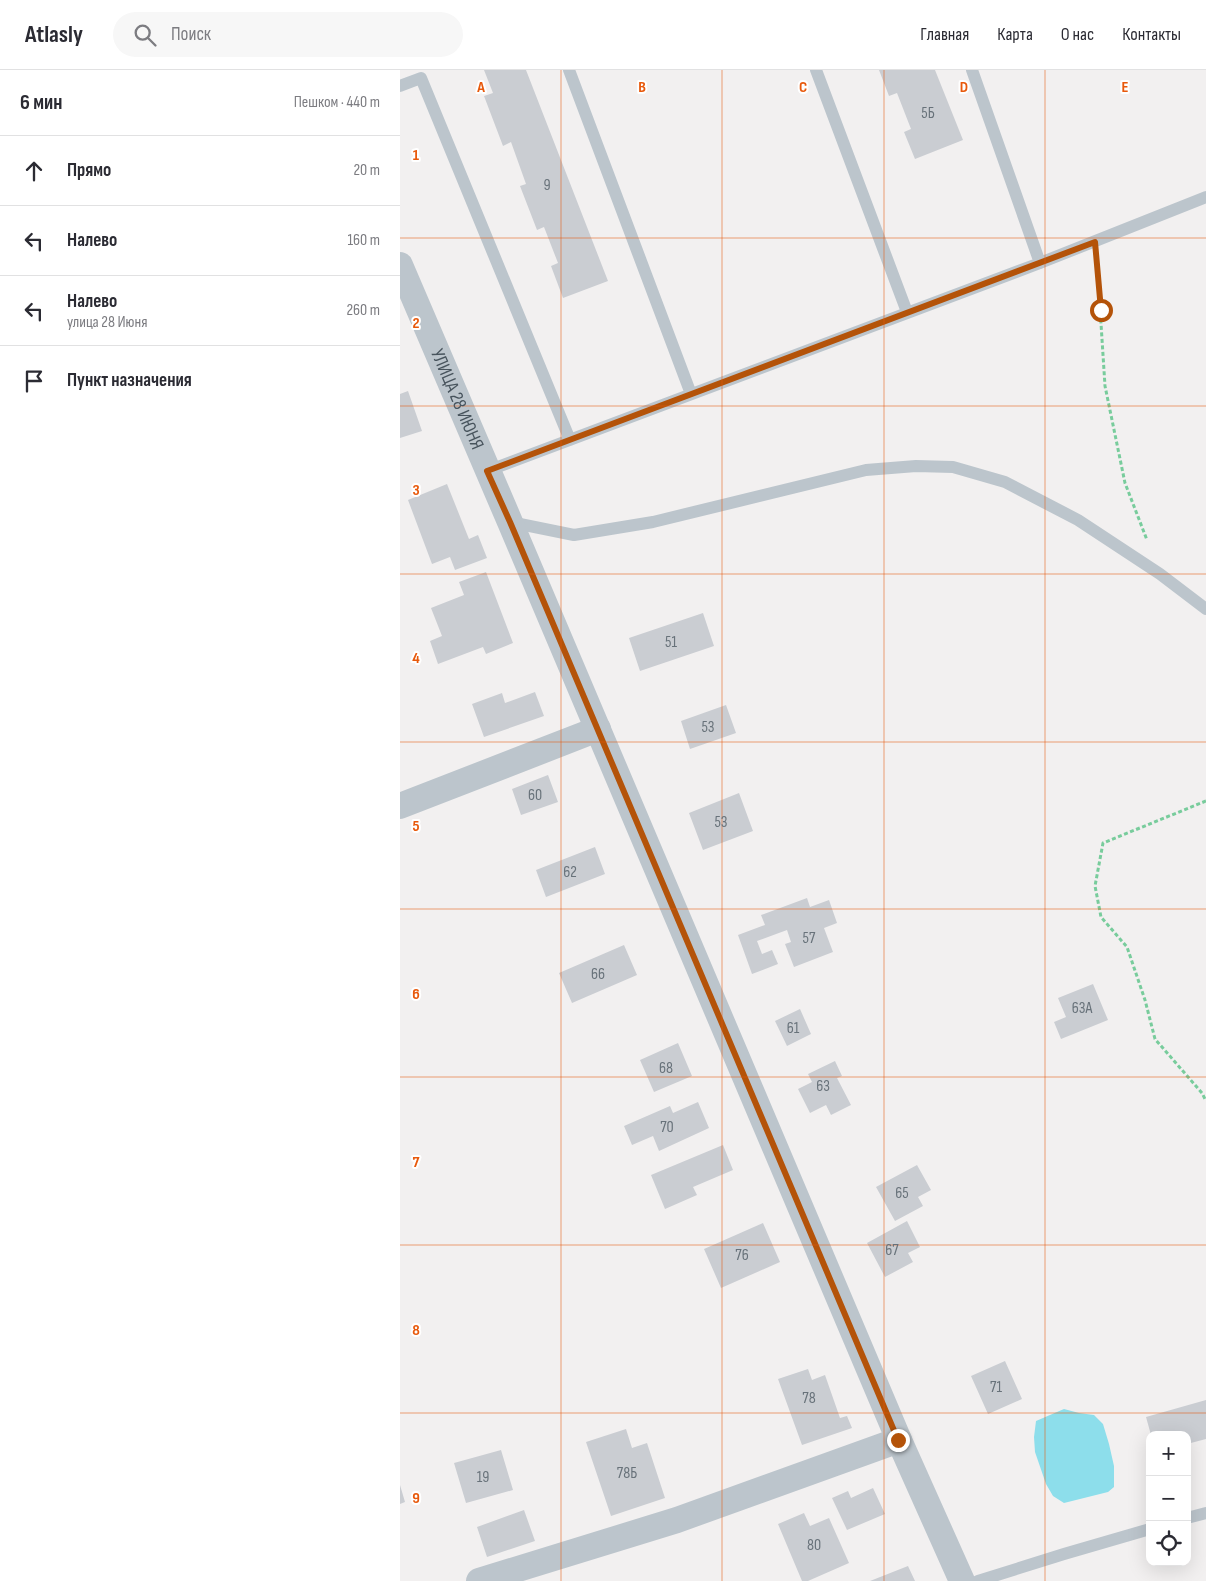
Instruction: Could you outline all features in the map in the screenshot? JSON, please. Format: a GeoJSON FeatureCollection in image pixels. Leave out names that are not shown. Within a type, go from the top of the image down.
{"type":"FeatureCollection","features":[{"type":"Feature","properties":{"kind":"street","name":"УЛИЦА 28 ИЮНЯ"},"geometry":{"type":"LineString","coordinates":[[400,265],[598,728],[898,1440],[962,1581]]}},
{"type":"Feature","properties":{"kind":"street"},"geometry":{"type":"LineString","coordinates":[[400,806],[598,728]]}},
{"type":"Feature","properties":{"kind":"street"},"geometry":{"type":"LineString","coordinates":[[479,1581],[677,1520],[898,1440]]}},
{"type":"Feature","properties":{"kind":"lane"},"geometry":{"type":"LineString","coordinates":[[569,70],[691,394]]}},
{"type":"Feature","properties":{"kind":"lane"},"geometry":{"type":"LineString","coordinates":[[816,70],[908,312]]}},
{"type":"Feature","properties":{"kind":"lane"},"geometry":{"type":"LineString","coordinates":[[972,70],[1040,262]]}},
{"type":"Feature","properties":{"kind":"lane"},"geometry":{"type":"LineString","coordinates":[[400,86],[420,78],[570,440]]}},
{"type":"Feature","properties":{"kind":"lane"},"geometry":{"type":"LineString","coordinates":[[487,471],[1095,242],[1206,197]]}},
{"type":"Feature","properties":{"kind":"lane"},"geometry":{"type":"LineString","coordinates":[[510,522],[574,535],[653,522],[866,470],[916,466],[953,467],[1004,482],[1078,520],[1160,574],[1206,609]]}},
{"type":"Feature","properties":{"kind":"lane"},"geometry":{"type":"LineString","coordinates":[[1191,1517],[1206,1513]]}},
{"type":"Feature","properties":{"kind":"lane"},"geometry":{"type":"LineString","coordinates":[[978,1581],[1146,1530]]}},
{"type":"Feature","properties":{"kind":"path"},"geometry":{"type":"LineString","coordinates":[[1095,242],[1105,386],[1125,483],[1160,574]]}},
{"type":"Feature","properties":{"kind":"path"},"geometry":{"type":"LineString","coordinates":[[1206,801],[1103,843],[1095,886],[1101,917],[1127,947],[1145,1000],[1155,1039],[1202,1093],[1206,1101]]}},
{"type":"Feature","properties":{"kind":"water"},"geometry":{"type":"Polygon","coordinates":[[[1064,1409],[1094,1415],[1103,1424],[1114,1466],[1114,1487],[1108,1492],[1064,1503],[1053,1496],[1046,1484],[1035,1452],[1034,1437],[1036,1421],[1064,1409]]]}},
{"type":"Feature","properties":{"kind":"building"},"geometry":{"type":"Polygon","coordinates":[[[484,70],[526,70],[608,281],[563,298],[551,266],[558,263],[544,227],[537,230],[520,186],[526,184],[511,142],[503,146],[484,96],[493,93],[484,70]]]}},
{"type":"Feature","properties":{"kind":"building"},"geometry":{"type":"Polygon","coordinates":[[[879,70],[935,70],[963,140],[915,159],[904,132],[911,129],[897,93],[889,96],[879,70]]]}},
{"type":"Feature","properties":{"kind":"building"},"geometry":{"type":"Polygon","coordinates":[[[408,391],[422,431],[400,438],[400,394],[408,391]]]}},
{"type":"Feature","properties":{"kind":"building"},"geometry":{"type":"Polygon","coordinates":[[[447,484],[469,539],[478,535],[487,558],[455,570],[450,557],[432,564],[408,500],[447,484]]]}},
{"type":"Feature","properties":{"kind":"building"},"geometry":{"type":"Polygon","coordinates":[[[486,572],[513,643],[486,654],[483,647],[438,664],[430,641],[442,636],[431,608],[464,595],[459,582],[486,572]]]}},
{"type":"Feature","properties":{"kind":"building"},"geometry":{"type":"Polygon","coordinates":[[[703,613],[714,646],[640,671],[629,638],[703,613]]]}},
{"type":"Feature","properties":{"kind":"building"},"geometry":{"type":"Polygon","coordinates":[[[535,692],[544,716],[484,737],[472,704],[502,693],[505,703],[535,692]]]}},
{"type":"Feature","properties":{"kind":"building"},"geometry":{"type":"Polygon","coordinates":[[[726,705],[736,733],[690,749],[681,721],[726,705]]]}},
{"type":"Feature","properties":{"kind":"building"},"geometry":{"type":"Polygon","coordinates":[[[548,775],[558,802],[521,815],[512,789],[548,775]]]}},
{"type":"Feature","properties":{"kind":"building"},"geometry":{"type":"Polygon","coordinates":[[[739,793],[753,831],[703,850],[689,813],[739,793]]]}},
{"type":"Feature","properties":{"kind":"building"},"geometry":{"type":"Polygon","coordinates":[[[595,847],[605,874],[546,897],[536,870],[595,847]]]}},
{"type":"Feature","properties":{"kind":"building"},"geometry":{"type":"Polygon","coordinates":[[[807,898],[810,907],[829,900],[837,923],[824,928],[833,952],[794,967],[785,944],[791,942],[787,930],[757,941],[762,954],[772,950],[778,964],[752,974],[738,935],[765,925],[761,915],[807,898]]]}},
{"type":"Feature","properties":{"kind":"building"},"geometry":{"type":"Polygon","coordinates":[[[624,945],[637,975],[572,1003],[559,973],[624,945]]]}},
{"type":"Feature","properties":{"kind":"building"},"geometry":{"type":"Polygon","coordinates":[[[1093,984],[1108,1020],[1061,1039],[1054,1022],[1066,1017],[1058,998],[1093,984]]]}},
{"type":"Feature","properties":{"kind":"building"},"geometry":{"type":"Polygon","coordinates":[[[800,1009],[811,1034],[787,1046],[775,1021],[800,1009]]]}},
{"type":"Feature","properties":{"kind":"building"},"geometry":{"type":"Polygon","coordinates":[[[678,1043],[692,1076],[654,1092],[640,1060],[678,1043]]]}},
{"type":"Feature","properties":{"kind":"building"},"geometry":{"type":"Polygon","coordinates":[[[835,1061],[842,1076],[837,1078],[851,1105],[831,1115],[826,1105],[810,1113],[798,1089],[812,1082],[808,1074],[835,1061]]]}},
{"type":"Feature","properties":{"kind":"building"},"geometry":{"type":"Polygon","coordinates":[[[698,1102],[709,1128],[659,1151],[653,1136],[632,1145],[624,1126],[670,1106],[673,1113],[698,1102]]]}},
{"type":"Feature","properties":{"kind":"building"},"geometry":{"type":"Polygon","coordinates":[[[723,1145],[733,1170],[693,1187],[697,1195],[665,1209],[651,1175],[723,1145]]]}},
{"type":"Feature","properties":{"kind":"building"},"geometry":{"type":"Polygon","coordinates":[[[917,1165],[931,1190],[918,1197],[923,1206],[895,1221],[876,1187],[917,1165]]]}},
{"type":"Feature","properties":{"kind":"building"},"geometry":{"type":"Polygon","coordinates":[[[907,1221],[920,1247],[908,1253],[913,1262],[885,1277],[867,1243],[907,1221]]]}},
{"type":"Feature","properties":{"kind":"building"},"geometry":{"type":"Polygon","coordinates":[[[763,1223],[780,1262],[721,1288],[704,1249],[763,1223]]]}},
{"type":"Feature","properties":{"kind":"building"},"geometry":{"type":"Polygon","coordinates":[[[1005,1361],[1022,1399],[988,1414],[971,1376],[1005,1361]]]}},
{"type":"Feature","properties":{"kind":"building"},"geometry":{"type":"Polygon","coordinates":[[[808,1369],[812,1380],[825,1375],[840,1418],[847,1416],[852,1428],[802,1445],[778,1379],[808,1369]]]}},
{"type":"Feature","properties":{"kind":"building"},"geometry":{"type":"Polygon","coordinates":[[[1206,1400],[1206,1439],[1191,1443],[1191,1431],[1150,1431],[1146,1417],[1206,1400]]]}},
{"type":"Feature","properties":{"kind":"building"},"geometry":{"type":"Polygon","coordinates":[[[626,1429],[632,1448],[647,1443],[665,1498],[611,1516],[586,1442],[626,1429]]]}},
{"type":"Feature","properties":{"kind":"building"},"geometry":{"type":"Polygon","coordinates":[[[501,1450],[513,1490],[466,1503],[454,1463],[501,1450]]]}},
{"type":"Feature","properties":{"kind":"building"},"geometry":{"type":"Polygon","coordinates":[[[400,1485],[405,1502],[400,1504],[400,1485]]]}},
{"type":"Feature","properties":{"kind":"building"},"geometry":{"type":"Polygon","coordinates":[[[873,1488],[885,1514],[847,1530],[832,1498],[848,1491],[851,1498],[873,1488]]]}},
{"type":"Feature","properties":{"kind":"building"},"geometry":{"type":"Polygon","coordinates":[[[524,1510],[535,1541],[487,1557],[477,1527],[524,1510]]]}},
{"type":"Feature","properties":{"kind":"building"},"geometry":{"type":"Polygon","coordinates":[[[804,1513],[810,1526],[829,1518],[849,1563],[808,1581],[802,1581],[778,1524],[804,1513]]]}},
{"type":"Feature","properties":{"kind":"building"},"geometry":{"type":"Polygon","coordinates":[[[908,1566],[915,1581],[870,1581],[908,1566]]]}},
{"type":"Feature","properties":{"kind":"route"},"geometry":{"type":"LineString","coordinates":[[898,1440],[487,471],[1095,242],[1101,310]]}}]}
